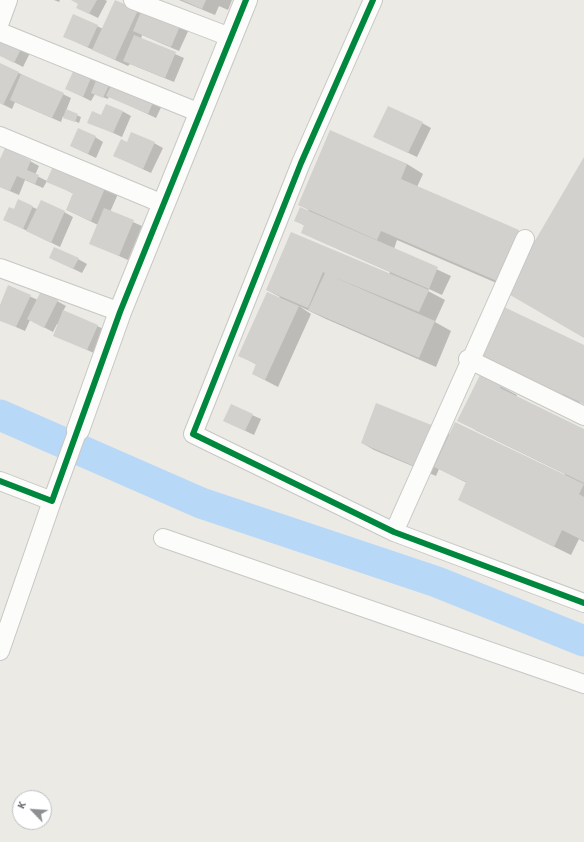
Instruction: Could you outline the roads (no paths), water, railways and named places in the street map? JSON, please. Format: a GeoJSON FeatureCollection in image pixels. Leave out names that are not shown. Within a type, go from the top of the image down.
{"type":"FeatureCollection","features":[{"type":"Feature","properties":{"kind":"street"},"geometry":{"type":"LineString","coordinates":[[0,22],[8,0]]}},
{"type":"Feature","properties":{"kind":"street"},"geometry":{"type":"LineString","coordinates":[[133,0],[230,37]]}},
{"type":"Feature","properties":{"kind":"street"},"geometry":{"type":"LineString","coordinates":[[0,651],[120,312],[246,0]]}},
{"type":"Feature","properties":{"kind":"street"},"geometry":{"type":"LineString","coordinates":[[372,0],[301,163],[193,434],[394,532],[584,603]]}},
{"type":"Feature","properties":{"kind":"street"},"geometry":{"type":"LineString","coordinates":[[0,32],[200,113]]}},
{"type":"Feature","properties":{"kind":"street"},"geometry":{"type":"LineString","coordinates":[[0,136],[163,204]]}},
{"type":"Feature","properties":{"kind":"street"},"geometry":{"type":"LineString","coordinates":[[394,532],[469,360],[525,240]]}},
{"type":"Feature","properties":{"kind":"street"},"geometry":{"type":"LineString","coordinates":[[0,268],[120,312]]}},
{"type":"Feature","properties":{"kind":"street"},"geometry":{"type":"LineString","coordinates":[[469,360],[584,416]]}},
{"type":"Feature","properties":{"kind":"street"},"geometry":{"type":"LineString","coordinates":[[0,481],[52,501]]}},
{"type":"Feature","properties":{"kind":"street"},"geometry":{"type":"LineString","coordinates":[[163,538],[584,684]]}},
{"type":"Feature","properties":{"kind":"waterway"},"geometry":{"type":"LineString","coordinates":[[0,415],[201,503],[437,582],[584,641]]}}]}
